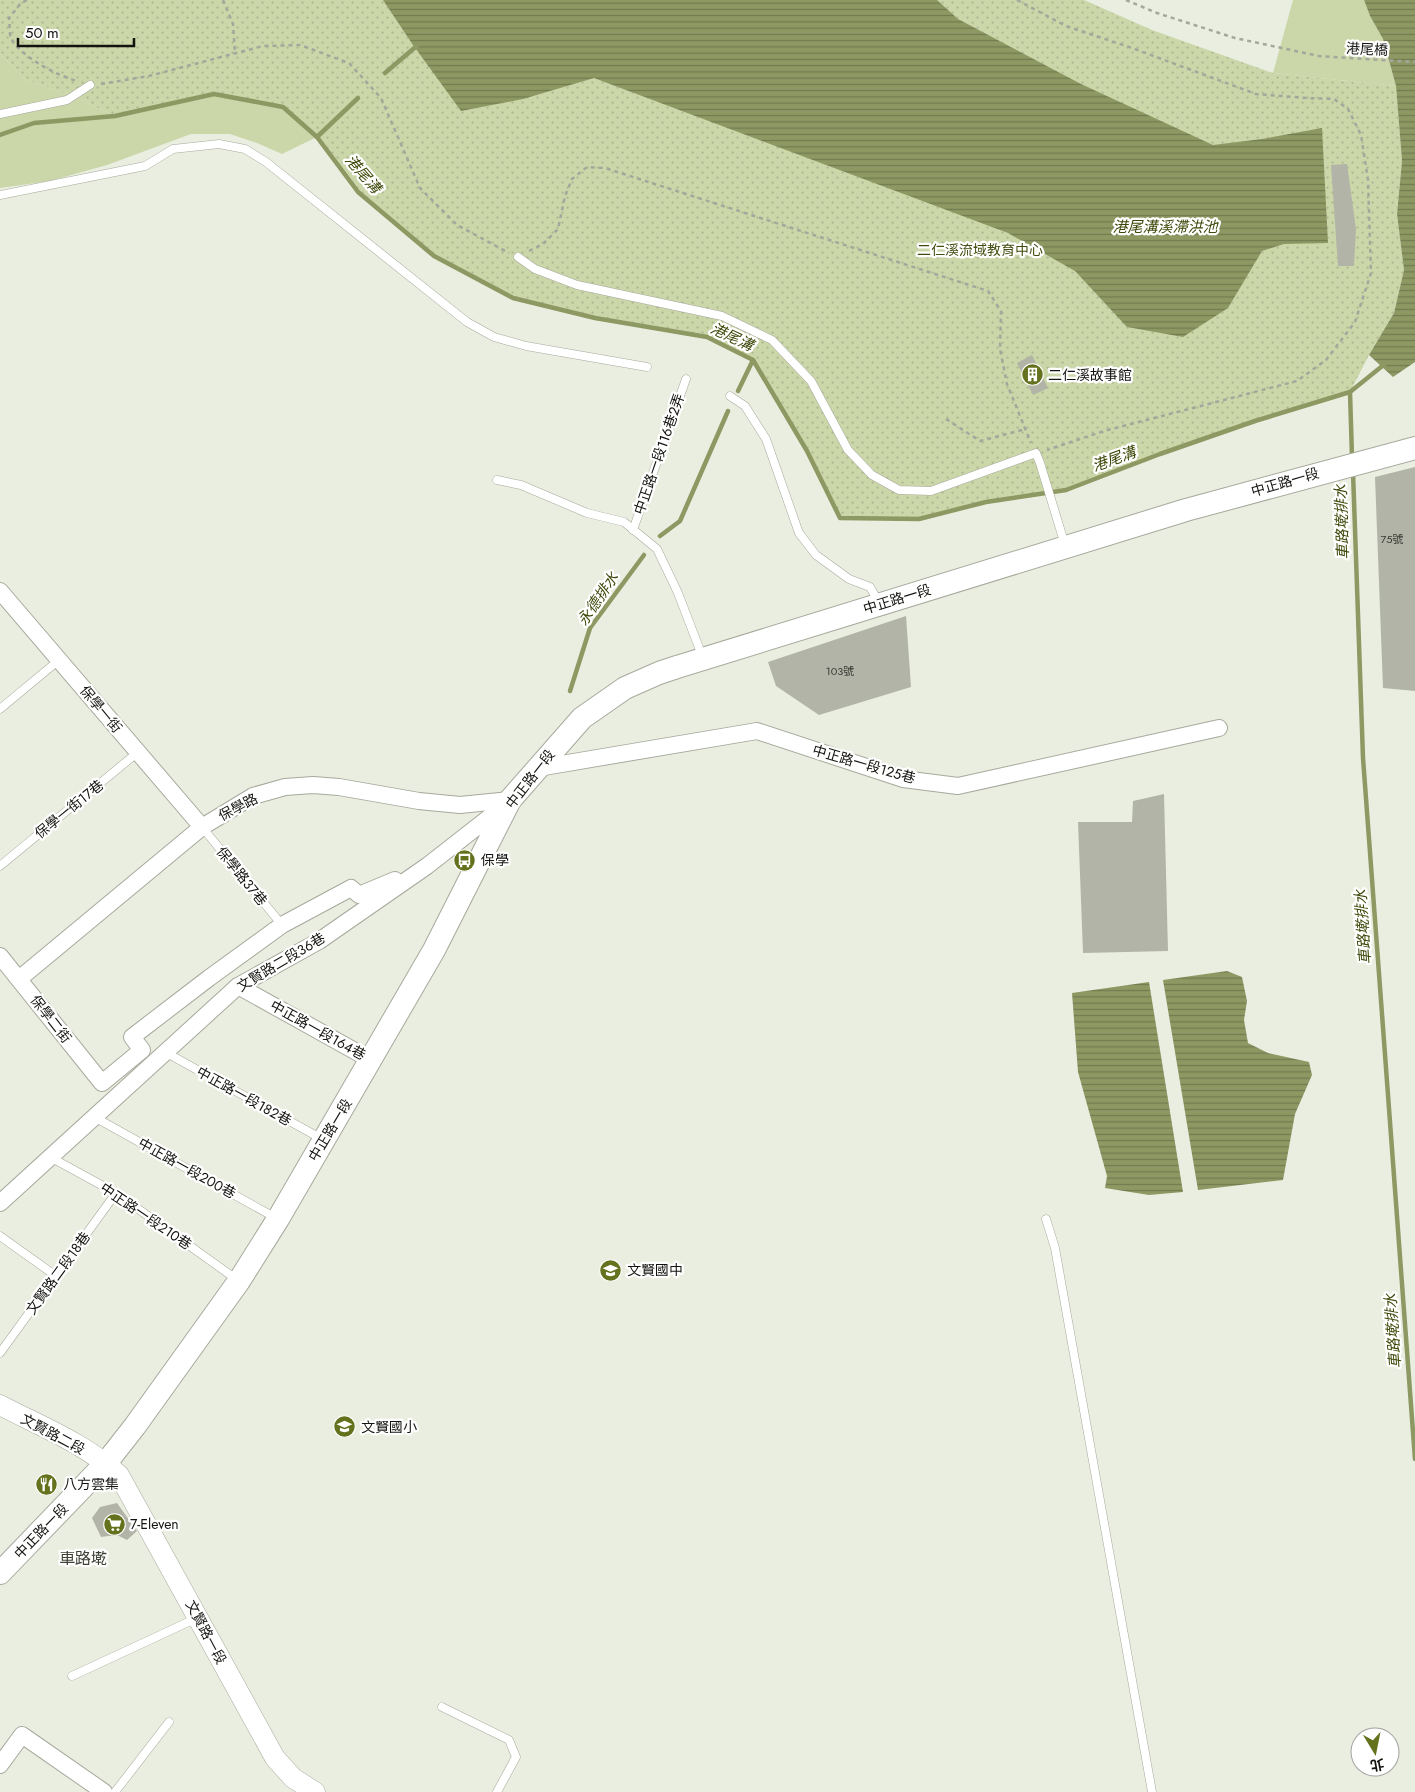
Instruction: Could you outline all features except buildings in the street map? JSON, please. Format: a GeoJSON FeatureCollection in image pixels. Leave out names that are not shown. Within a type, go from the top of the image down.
{"type":"FeatureCollection","features":[{"type":"Feature","properties":{"kind":"main road","name":"中正路一段"},"geometry":{"type":"LineString","coordinates":[[0,1573],[106,1463],[135,1426],[239,1281],[372,1060],[434,950],[510,800],[582,718],[625,688],[659,673],[1186,510],[1415,448]]}},
{"type":"Feature","properties":{"kind":"street","name":"保學一街"},"geometry":{"type":"LineString","coordinates":[[0,591],[202,827]]}},
{"type":"Feature","properties":{"kind":"street","name":"中正路一段125巷"},"geometry":{"type":"LineString","coordinates":[[538,768],[757,730],[903,779],[958,786],[1220,728]]}},
{"type":"Feature","properties":{"kind":"street","name":"保學路"},"geometry":{"type":"LineString","coordinates":[[19,979],[202,827],[253,796],[285,787],[339,787],[419,801],[460,805],[510,800]]}},
{"type":"Feature","properties":{"kind":"street","name":"文賢路二段36巷"},"geometry":{"type":"LineString","coordinates":[[0,1203],[96,1118],[238,986],[319,941],[427,866],[510,800]]}},
{"type":"Feature","properties":{"kind":"street"},"geometry":{"type":"LineString","coordinates":[[282,925],[351,888],[359,895],[427,866]]}},
{"type":"Feature","properties":{"kind":"street","name":"保學二街"},"geometry":{"type":"LineString","coordinates":[[0,956],[102,1083],[142,1050],[132,1036],[282,925]]}},
{"type":"Feature","properties":{"kind":"street","name":"中正路一段164巷"},"geometry":{"type":"LineString","coordinates":[[238,986],[372,1060]]}},
{"type":"Feature","properties":{"kind":"street","name":"文賢路二段"},"geometry":{"type":"LineString","coordinates":[[0,1405],[66,1439],[106,1463]]}},
{"type":"Feature","properties":{"kind":"street","name":"文賢路一段"},"geometry":{"type":"LineString","coordinates":[[106,1463],[124,1482],[275,1758],[293,1778],[311,1791]]}},
{"type":"Feature","properties":{"kind":"street"},"geometry":{"type":"LineString","coordinates":[[0,1764],[22,1735],[104,1792]]}},
{"type":"Feature","properties":{"kind":"lane"},"geometry":{"type":"LineString","coordinates":[[0,114],[68,100],[90,85]]}},
{"type":"Feature","properties":{"kind":"lane"},"geometry":{"type":"LineString","coordinates":[[0,195],[145,166],[173,149],[219,144],[245,149],[266,162],[467,322],[481,330],[494,337],[526,346],[647,367]]}},
{"type":"Feature","properties":{"kind":"lane"},"geometry":{"type":"LineString","coordinates":[[518,257],[536,269],[577,285],[722,316],[772,340],[811,381],[848,450],[872,475],[899,490],[931,491],[1036,453],[1066,547]]}},
{"type":"Feature","properties":{"kind":"lane","name":"中正路一段116巷2弄"},"geometry":{"type":"LineString","coordinates":[[633,530],[686,379]]}},
{"type":"Feature","properties":{"kind":"lane"},"geometry":{"type":"LineString","coordinates":[[730,396],[745,406],[766,439],[799,533],[816,555],[848,579],[870,587],[880,604]]}},
{"type":"Feature","properties":{"kind":"lane"},"geometry":{"type":"LineString","coordinates":[[497,480],[521,485],[587,513],[624,522],[657,549],[678,593],[704,660]]}},
{"type":"Feature","properties":{"kind":"lane"},"geometry":{"type":"LineString","coordinates":[[0,709],[59,660]]}},
{"type":"Feature","properties":{"kind":"lane","name":"保學一街17巷"},"geometry":{"type":"LineString","coordinates":[[0,866],[138,752]]}},
{"type":"Feature","properties":{"kind":"lane","name":"保學路37巷"},"geometry":{"type":"LineString","coordinates":[[202,827],[282,925]]}},
{"type":"Feature","properties":{"kind":"lane","name":"中正路一段182巷"},"geometry":{"type":"LineString","coordinates":[[165,1052],[324,1140]]}},
{"type":"Feature","properties":{"kind":"lane","name":"中正路一段200巷"},"geometry":{"type":"LineString","coordinates":[[96,1118],[278,1219]]}},
{"type":"Feature","properties":{"kind":"lane","name":"中正路一段210巷"},"geometry":{"type":"LineString","coordinates":[[50,1157],[116,1193],[239,1281]]}},
{"type":"Feature","properties":{"kind":"lane","name":"文賢路二段18巷"},"geometry":{"type":"LineString","coordinates":[[0,1353],[116,1193]]}},
{"type":"Feature","properties":{"kind":"lane"},"geometry":{"type":"LineString","coordinates":[[1046,1219],[1055,1248],[1152,1792]]}},
{"type":"Feature","properties":{"kind":"lane"},"geometry":{"type":"LineString","coordinates":[[0,1236],[56,1276]]}},
{"type":"Feature","properties":{"kind":"lane"},"geometry":{"type":"LineString","coordinates":[[72,1676],[199,1618]]}},
{"type":"Feature","properties":{"kind":"lane"},"geometry":{"type":"LineString","coordinates":[[442,1707],[509,1740],[516,1757],[497,1792]]}},
{"type":"Feature","properties":{"kind":"lane"},"geometry":{"type":"LineString","coordinates":[[115,1792],[169,1722]]}},
{"type":"Feature","properties":{"kind":"path"},"geometry":{"type":"LineString","coordinates":[[27,0],[21,3],[9,18],[11,37],[28,56],[59,76],[90,85],[110,84],[149,76],[263,46],[300,45],[349,64],[382,98],[420,188],[457,226],[518,257],[543,244],[558,229],[565,196],[572,179],[587,167],[606,168],[988,291],[1001,311],[1000,348],[1007,384],[1036,453],[1122,426],[1297,380],[1326,360],[1355,322],[1371,273],[1368,180],[1361,135],[1348,109],[1334,99],[1256,94],[1066,26],[1017,0]]}},
{"type":"Feature","properties":{"kind":"path"},"geometry":{"type":"LineString","coordinates":[[223,0],[232,24],[235,54]]}},
{"type":"Feature","properties":{"kind":"path","name":"港尾橋"},"geometry":{"type":"LineString","coordinates":[[1126,0],[1157,13],[1235,38],[1319,56],[1415,62]]}},
{"type":"Feature","properties":{"kind":"path"},"geometry":{"type":"LineString","coordinates":[[946,419],[980,441],[1026,429]]}},
{"type":"Feature","properties":{"kind":"green space","name":"二仁溪流域教育中心"},"geometry":{"type":"Polygon","coordinates":[[[0,0],[1084,0],[1152,30],[1273,73],[1396,86],[1402,161],[1397,214],[1404,270],[1394,313],[1350,392],[1255,421],[1160,454],[1066,490],[986,502],[919,519],[840,518],[807,451],[753,360],[707,337],[595,318],[513,298],[434,256],[358,192],[317,137],[283,107],[214,94],[115,116],[71,95],[26,80],[0,54],[0,0]]]}},
{"type":"Feature","properties":{"kind":"green space"},"geometry":{"type":"Polygon","coordinates":[[[1293,0],[1364,0],[1370,16],[1383,39],[1396,86],[1273,73],[1293,0]]]}},
{"type":"Feature","properties":{"kind":"green space"},"geometry":{"type":"Polygon","coordinates":[[[0,54],[26,80],[71,95],[115,116],[214,94],[283,107],[317,137],[282,154],[230,134],[191,134],[107,165],[50,181],[0,188],[0,54]]]}},
{"type":"Feature","properties":{"kind":"water","name":"港尾溝溪滯洪池"},"geometry":{"type":"Polygon","coordinates":[[[383,0],[937,0],[958,19],[1081,84],[1213,145],[1262,139],[1322,128],[1328,243],[1284,244],[1262,251],[1228,308],[1183,337],[1127,327],[1075,271],[1008,233],[594,78],[523,99],[461,111],[383,0]]]}},
{"type":"Feature","properties":{"kind":"water"},"geometry":{"type":"Polygon","coordinates":[[[1364,0],[1415,0],[1415,362],[1393,377],[1369,355],[1394,313],[1404,270],[1397,214],[1402,161],[1396,86],[1383,39],[1370,16],[1364,0]]]}},
{"type":"Feature","properties":{"kind":"water"},"geometry":{"type":"Polygon","coordinates":[[[1227,971],[1242,977],[1247,1001],[1244,1020],[1248,1043],[1268,1053],[1309,1062],[1312,1075],[1295,1114],[1283,1180],[1198,1190],[1163,980],[1227,971]]]}},
{"type":"Feature","properties":{"kind":"water"},"geometry":{"type":"Polygon","coordinates":[[[1149,982],[1183,1192],[1149,1195],[1105,1188],[1107,1176],[1078,1072],[1072,993],[1149,982]]]}},
{"type":"Feature","properties":{"kind":"waterway"},"geometry":{"type":"LineString","coordinates":[[385,73],[419,44]]}},
{"type":"Feature","properties":{"kind":"waterway","name":"港尾溝"},"geometry":{"type":"LineString","coordinates":[[0,135],[34,123],[115,116],[214,94],[283,107],[317,137],[358,192],[434,256],[513,298],[595,318],[707,337],[753,360],[807,451],[840,518],[919,519],[986,502],[1066,490],[1160,454],[1255,421],[1350,392],[1386,363]]}},
{"type":"Feature","properties":{"kind":"waterway"},"geometry":{"type":"LineString","coordinates":[[317,137],[358,98]]}},
{"type":"Feature","properties":{"kind":"waterway","name":"永德排水"},"geometry":{"type":"LineString","coordinates":[[738,391],[753,360]]}},
{"type":"Feature","properties":{"kind":"waterway","name":"車路墘排水"},"geometry":{"type":"LineString","coordinates":[[1350,392],[1352,457]]}},
{"type":"Feature","properties":{"kind":"waterway","name":"永德排水"},"geometry":{"type":"LineString","coordinates":[[660,536],[680,521],[728,411]]}},
{"type":"Feature","properties":{"kind":"waterway","name":"車路墘排水"},"geometry":{"type":"LineString","coordinates":[[1353,472],[1363,758],[1415,1459]]}},
{"type":"Feature","properties":{"kind":"waterway","name":"永德排水"},"geometry":{"type":"LineString","coordinates":[[570,691],[590,628],[644,555]]}},
{"type":"Feature","properties":{"kind":"place","name":"二仁溪故事館"},"geometry":{"type":"Point","coordinates":[1032,375]}},
{"type":"Feature","properties":{"kind":"place","name":"保學"},"geometry":{"type":"Point","coordinates":[465,860]}},
{"type":"Feature","properties":{"kind":"place","name":"文賢國中"},"geometry":{"type":"Point","coordinates":[611,1270]}},
{"type":"Feature","properties":{"kind":"place","name":"文賢國小"},"geometry":{"type":"Point","coordinates":[345,1427]}},
{"type":"Feature","properties":{"kind":"place","name":"八方雲集"},"geometry":{"type":"Point","coordinates":[47,1484]}},
{"type":"Feature","properties":{"kind":"place","name":"7-Eleven"},"geometry":{"type":"Point","coordinates":[114,1524]}},
{"type":"Feature","properties":{"kind":"district","name":"車路墘"},"geometry":{"type":"Point","coordinates":[83,1558]}}]}
